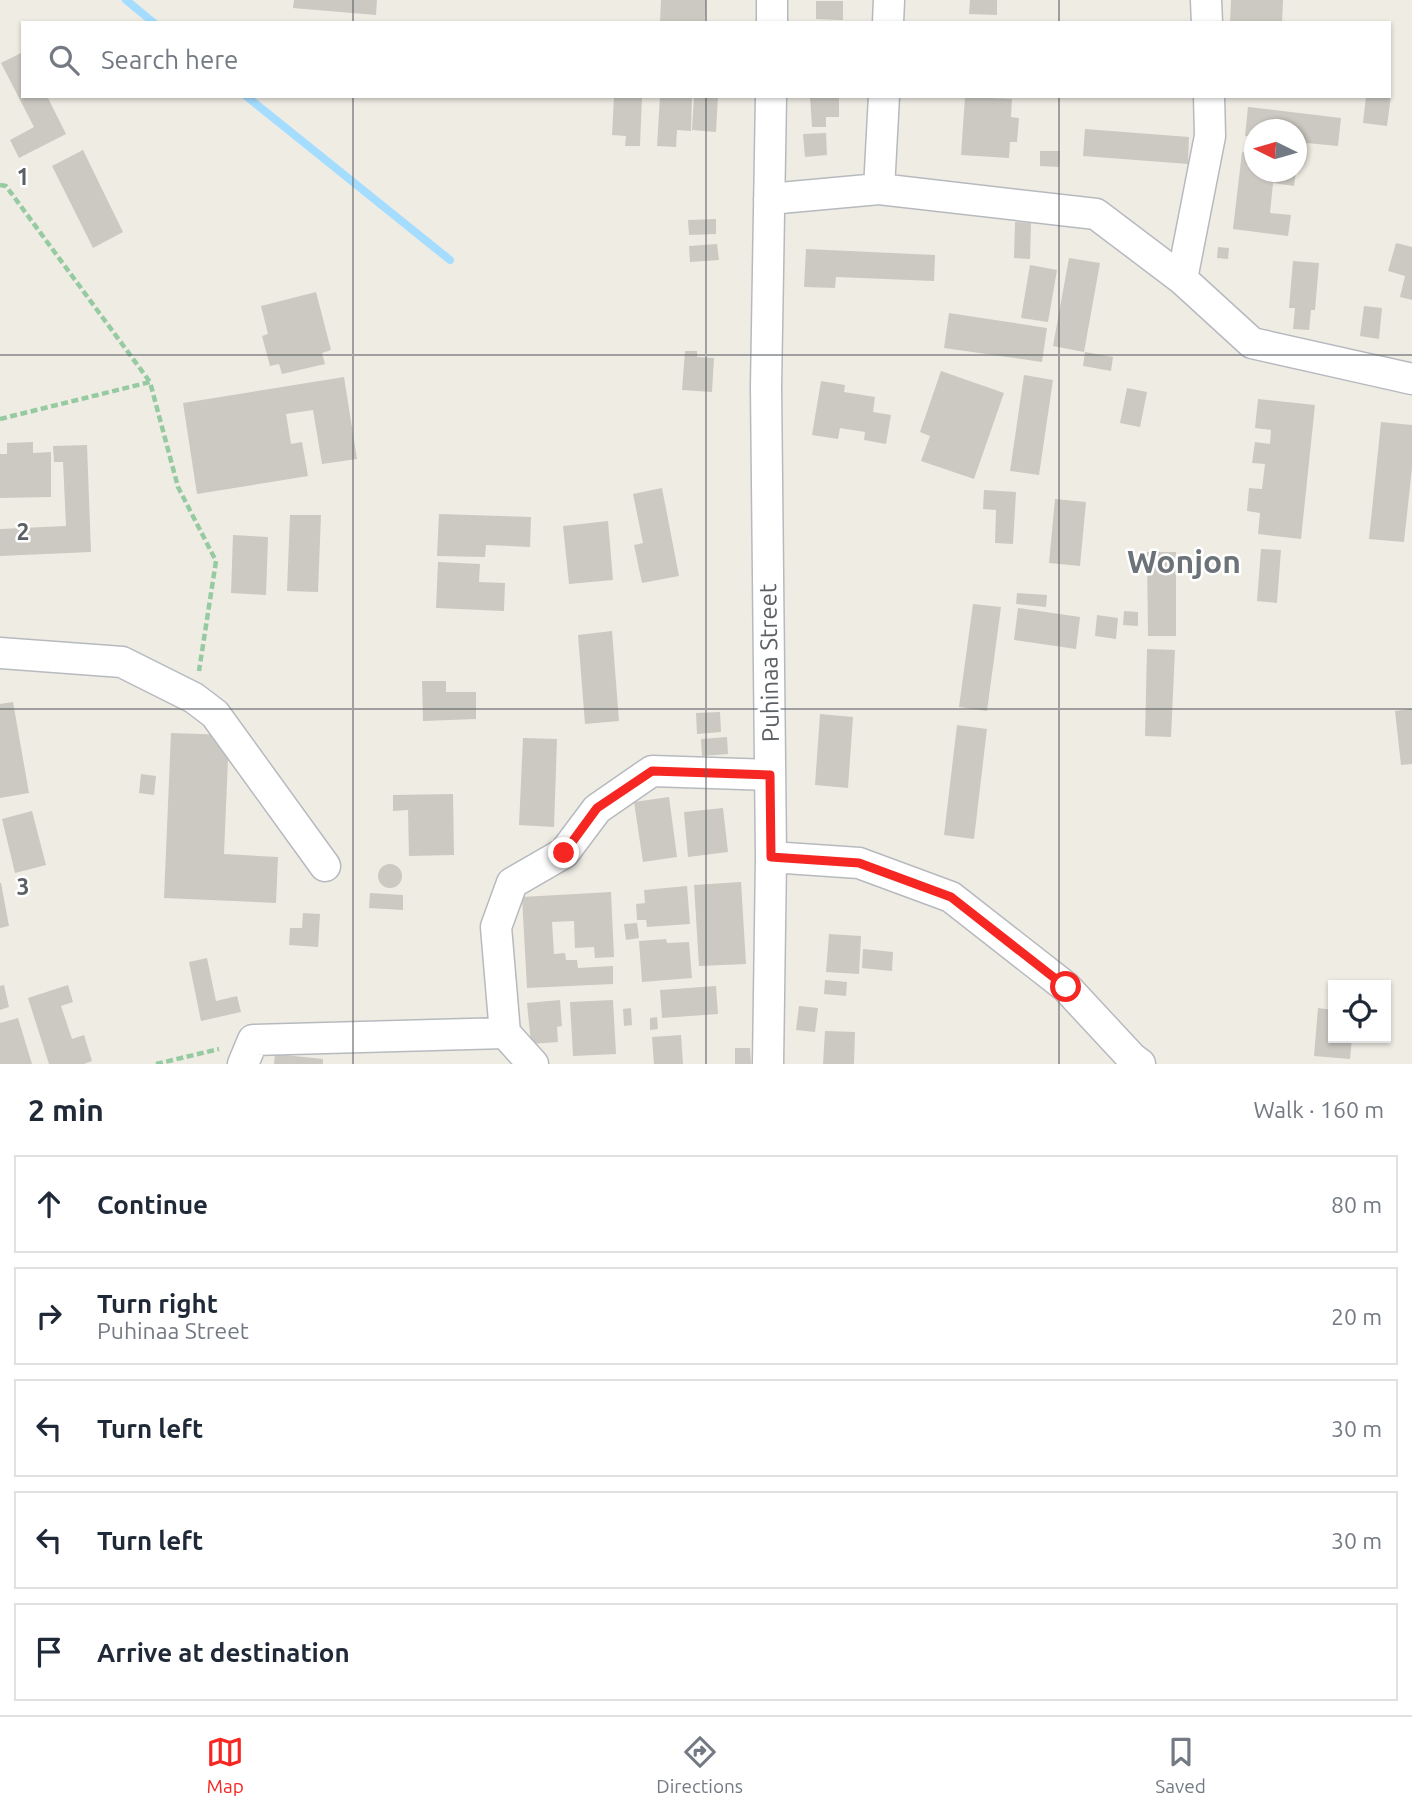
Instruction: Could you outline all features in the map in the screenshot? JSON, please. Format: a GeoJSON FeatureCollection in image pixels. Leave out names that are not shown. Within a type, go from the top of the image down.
{"type":"FeatureCollection","features":[{"type":"Feature","properties":{"kind":"street"},"geometry":{"type":"LineString","coordinates":[[772,0],[772,21]]}},
{"type":"Feature","properties":{"kind":"street"},"geometry":{"type":"LineString","coordinates":[[888,21],[889,0]]}},
{"type":"Feature","properties":{"kind":"street"},"geometry":{"type":"LineString","coordinates":[[1206,0],[1207,21]]}},
{"type":"Feature","properties":{"kind":"street","name":"Puhinaa Street"},"geometry":{"type":"LineString","coordinates":[[768,1064],[771,857],[766,387],[771,98]]}},
{"type":"Feature","properties":{"kind":"street"},"geometry":{"type":"LineString","coordinates":[[879,189],[884,98]]}},
{"type":"Feature","properties":{"kind":"street"},"geometry":{"type":"LineString","coordinates":[[1182,279],[1210,136],[1209,98]]}},
{"type":"Feature","properties":{"kind":"street"},"geometry":{"type":"LineString","coordinates":[[769,199],[879,189],[1096,214],[1182,279],[1252,344],[1412,379]]}},
{"type":"Feature","properties":{"kind":"street"},"geometry":{"type":"LineString","coordinates":[[0,653],[122,662],[194,698],[215,714],[325,866]]}},
{"type":"Feature","properties":{"kind":"street"},"geometry":{"type":"LineString","coordinates":[[533,1064],[505,1033],[496,927],[512,883],[564,853],[597,808],[652,771],[770,775]]}},
{"type":"Feature","properties":{"kind":"street"},"geometry":{"type":"LineString","coordinates":[[771,857],[859,863],[951,897],[1066,987],[1140,1064]]}},
{"type":"Feature","properties":{"kind":"street"},"geometry":{"type":"LineString","coordinates":[[248,1052],[505,1033]]}},
{"type":"Feature","properties":{"kind":"path"},"geometry":{"type":"LineString","coordinates":[[0,184],[6,187],[150,383],[178,487],[216,561],[194,698]]}},
{"type":"Feature","properties":{"kind":"path"},"geometry":{"type":"LineString","coordinates":[[0,419],[150,383]]}},
{"type":"Feature","properties":{"kind":"path"},"geometry":{"type":"LineString","coordinates":[[156,1064],[248,1052]]}},
{"type":"Feature","properties":{"kind":"building"},"geometry":{"type":"Polygon","coordinates":[[[294,0],[377,0],[376,15],[293,8],[294,0]]]}},
{"type":"Feature","properties":{"kind":"building"},"geometry":{"type":"Polygon","coordinates":[[[661,0],[706,0],[705,21],[660,21],[661,0]]]}},
{"type":"Feature","properties":{"kind":"building"},"geometry":{"type":"Polygon","coordinates":[[[970,0],[997,0],[997,15],[969,14],[970,0]]]}},
{"type":"Feature","properties":{"kind":"building"},"geometry":{"type":"Polygon","coordinates":[[[1231,0],[1283,0],[1282,21],[1230,21],[1231,0]]]}},
{"type":"Feature","properties":{"kind":"building"},"geometry":{"type":"Polygon","coordinates":[[[816,1],[843,1],[843,20],[816,19],[816,1]]]}},
{"type":"Feature","properties":{"kind":"building"},"geometry":{"type":"Polygon","coordinates":[[[21,53],[21,98],[48,98],[66,134],[19,158],[10,140],[34,127],[1,63],[21,53]]]}},
{"type":"Feature","properties":{"kind":"building"},"geometry":{"type":"Polygon","coordinates":[[[614,98],[642,98],[640,146],[625,146],[626,136],[612,135],[614,98]]]}},
{"type":"Feature","properties":{"kind":"building"},"geometry":{"type":"Polygon","coordinates":[[[660,98],[692,98],[691,131],[677,130],[676,147],[657,146],[660,98]]]}},
{"type":"Feature","properties":{"kind":"building"},"geometry":{"type":"Polygon","coordinates":[[[694,98],[718,98],[716,132],[692,130],[694,98]]]}},
{"type":"Feature","properties":{"kind":"building"},"geometry":{"type":"Polygon","coordinates":[[[810,98],[839,98],[839,117],[826,117],[826,127],[812,127],[810,98]]]}},
{"type":"Feature","properties":{"kind":"building"},"geometry":{"type":"Polygon","coordinates":[[[965,98],[1012,99],[1011,117],[1019,118],[1017,142],[1010,142],[1009,158],[961,155],[965,98]]]}},
{"type":"Feature","properties":{"kind":"building"},"geometry":{"type":"Polygon","coordinates":[[[1366,98],[1391,98],[1387,126],[1363,123],[1366,98]]]}},
{"type":"Feature","properties":{"kind":"building"},"geometry":{"type":"Polygon","coordinates":[[[1248,107],[1341,118],[1338,146],[1307,143],[1307,119],[1247,119],[1248,107]]]}},
{"type":"Feature","properties":{"kind":"building"},"geometry":{"type":"Polygon","coordinates":[[[1085,129],[1189,137],[1188,164],[1083,156],[1085,129]]]}},
{"type":"Feature","properties":{"kind":"building"},"geometry":{"type":"Polygon","coordinates":[[[826,133],[827,155],[805,157],[803,134],[826,133]]]}},
{"type":"Feature","properties":{"kind":"building"},"geometry":{"type":"Polygon","coordinates":[[[83,150],[123,232],[93,248],[52,166],[83,150]]]}},
{"type":"Feature","properties":{"kind":"building"},"geometry":{"type":"Polygon","coordinates":[[[1040,151],[1060,151],[1059,167],[1040,166],[1040,151]]]}},
{"type":"Feature","properties":{"kind":"building"},"geometry":{"type":"Polygon","coordinates":[[[1242,152],[1244,182],[1295,182],[1294,186],[1273,183],[1270,213],[1291,215],[1288,236],[1233,229],[1242,152]]]}},
{"type":"Feature","properties":{"kind":"building"},"geometry":{"type":"Polygon","coordinates":[[[716,219],[716,234],[689,235],[688,220],[716,219]]]}},
{"type":"Feature","properties":{"kind":"building"},"geometry":{"type":"Polygon","coordinates":[[[1015,222],[1031,223],[1030,259],[1014,258],[1015,222]]]}},
{"type":"Feature","properties":{"kind":"building"},"geometry":{"type":"Polygon","coordinates":[[[1396,243],[1412,247],[1412,300],[1400,297],[1405,276],[1388,271],[1396,243]]]}},
{"type":"Feature","properties":{"kind":"building"},"geometry":{"type":"Polygon","coordinates":[[[717,244],[719,260],[690,262],[689,246],[717,244]]]}},
{"type":"Feature","properties":{"kind":"building"},"geometry":{"type":"Polygon","coordinates":[[[1218,247],[1229,248],[1228,259],[1217,258],[1218,247]]]}},
{"type":"Feature","properties":{"kind":"building"},"geometry":{"type":"Polygon","coordinates":[[[806,249],[935,255],[934,281],[836,277],[835,288],[804,287],[806,249]]]}},
{"type":"Feature","properties":{"kind":"building"},"geometry":{"type":"Polygon","coordinates":[[[1069,258],[1100,263],[1084,352],[1053,346],[1069,258]]]}},
{"type":"Feature","properties":{"kind":"building"},"geometry":{"type":"Polygon","coordinates":[[[1293,261],[1319,263],[1315,310],[1311,310],[1309,330],[1293,329],[1295,308],[1289,308],[1293,261]]]}},
{"type":"Feature","properties":{"kind":"building"},"geometry":{"type":"Polygon","coordinates":[[[1030,265],[1057,270],[1048,322],[1021,318],[1030,265]]]}},
{"type":"Feature","properties":{"kind":"building"},"geometry":{"type":"Polygon","coordinates":[[[316,292],[331,350],[322,353],[325,364],[282,374],[279,364],[270,366],[262,336],[268,334],[261,306],[316,292]]]}},
{"type":"Feature","properties":{"kind":"building"},"geometry":{"type":"Polygon","coordinates":[[[1364,306],[1382,308],[1379,339],[1360,336],[1364,306]]]}},
{"type":"Feature","properties":{"kind":"building"},"geometry":{"type":"Polygon","coordinates":[[[949,313],[1047,328],[1042,362],[944,348],[949,313]]]}},
{"type":"Feature","properties":{"kind":"building"},"geometry":{"type":"Polygon","coordinates":[[[685,351],[697,351],[697,357],[714,358],[712,392],[682,390],[685,351]]]}},
{"type":"Feature","properties":{"kind":"building"},"geometry":{"type":"Polygon","coordinates":[[[1085,352],[1113,357],[1111,371],[1083,366],[1085,352]]]}},
{"type":"Feature","properties":{"kind":"building"},"geometry":{"type":"Polygon","coordinates":[[[941,371],[1004,393],[974,479],[921,461],[930,436],[920,432],[941,371]]]}},
{"type":"Feature","properties":{"kind":"building"},"geometry":{"type":"Polygon","coordinates":[[[1024,375],[1053,380],[1039,475],[1010,471],[1024,375]]]}},
{"type":"Feature","properties":{"kind":"building"},"geometry":{"type":"Polygon","coordinates":[[[344,377],[357,459],[322,464],[313,410],[286,414],[291,444],[302,442],[308,476],[197,494],[183,403],[344,377]]]}},
{"type":"Feature","properties":{"kind":"building"},"geometry":{"type":"Polygon","coordinates":[[[821,381],[845,385],[844,392],[875,397],[873,412],[891,415],[886,444],[864,440],[865,432],[840,428],[838,439],[812,435],[821,381]]]}},
{"type":"Feature","properties":{"kind":"building"},"geometry":{"type":"Polygon","coordinates":[[[1127,388],[1147,392],[1140,427],[1120,423],[1127,388]]]}},
{"type":"Feature","properties":{"kind":"building"},"geometry":{"type":"Polygon","coordinates":[[[1258,399],[1315,405],[1301,539],[1258,534],[1260,513],[1247,511],[1249,488],[1262,489],[1265,464],[1252,463],[1255,442],[1270,444],[1271,430],[1255,428],[1258,399]]]}},
{"type":"Feature","properties":{"kind":"building"},"geometry":{"type":"Polygon","coordinates":[[[1381,422],[1412,425],[1412,468],[1404,542],[1369,539],[1381,422]]]}},
{"type":"Feature","properties":{"kind":"building"},"geometry":{"type":"Polygon","coordinates":[[[33,442],[33,453],[51,452],[51,497],[0,498],[0,454],[7,454],[7,443],[33,442]]]}},
{"type":"Feature","properties":{"kind":"building"},"geometry":{"type":"Polygon","coordinates":[[[87,445],[91,552],[0,556],[0,529],[66,526],[63,462],[54,462],[53,446],[87,445]]]}},
{"type":"Feature","properties":{"kind":"building"},"geometry":{"type":"Polygon","coordinates":[[[662,488],[679,576],[642,583],[634,545],[643,543],[633,494],[662,488]]]}},
{"type":"Feature","properties":{"kind":"building"},"geometry":{"type":"Polygon","coordinates":[[[984,490],[1016,492],[1013,544],[995,543],[996,510],[983,509],[984,490]]]}},
{"type":"Feature","properties":{"kind":"building"},"geometry":{"type":"Polygon","coordinates":[[[1055,499],[1086,502],[1080,566],[1049,563],[1055,499]]]}},
{"type":"Feature","properties":{"kind":"building"},"geometry":{"type":"Polygon","coordinates":[[[439,514],[531,517],[530,547],[486,545],[485,557],[437,556],[439,514]]]}},
{"type":"Feature","properties":{"kind":"building"},"geometry":{"type":"Polygon","coordinates":[[[290,515],[321,515],[318,592],[287,591],[290,515]]]}},
{"type":"Feature","properties":{"kind":"building"},"geometry":{"type":"Polygon","coordinates":[[[608,521],[613,580],[569,584],[563,526],[608,521]]]}},
{"type":"Feature","properties":{"kind":"building"},"geometry":{"type":"Polygon","coordinates":[[[233,535],[268,537],[266,595],[231,593],[233,535]]]}},
{"type":"Feature","properties":{"kind":"building"},"geometry":{"type":"Polygon","coordinates":[[[1261,549],[1281,550],[1277,603],[1257,601],[1261,549]]]}},
{"type":"Feature","properties":{"kind":"building"},"geometry":{"type":"Polygon","coordinates":[[[1147,552],[1176,552],[1176,636],[1148,636],[1147,552]]]}},
{"type":"Feature","properties":{"kind":"building"},"geometry":{"type":"Polygon","coordinates":[[[438,562],[480,564],[479,582],[505,583],[504,611],[436,608],[438,562]]]}},
{"type":"Feature","properties":{"kind":"building"},"geometry":{"type":"Polygon","coordinates":[[[1017,593],[1047,595],[1046,607],[1016,604],[1017,593]]]}},
{"type":"Feature","properties":{"kind":"building"},"geometry":{"type":"Polygon","coordinates":[[[973,604],[1001,607],[987,711],[959,707],[973,604]]]}},
{"type":"Feature","properties":{"kind":"building"},"geometry":{"type":"Polygon","coordinates":[[[1018,608],[1080,617],[1076,649],[1014,640],[1018,608]]]}},
{"type":"Feature","properties":{"kind":"building"},"geometry":{"type":"Polygon","coordinates":[[[1124,611],[1138,612],[1138,626],[1123,625],[1124,611]]]}},
{"type":"Feature","properties":{"kind":"building"},"geometry":{"type":"Polygon","coordinates":[[[1097,615],[1118,618],[1116,639],[1095,636],[1097,615]]]}},
{"type":"Feature","properties":{"kind":"building"},"geometry":{"type":"Polygon","coordinates":[[[612,631],[619,721],[585,724],[578,635],[612,631]]]}},
{"type":"Feature","properties":{"kind":"building"},"geometry":{"type":"Polygon","coordinates":[[[1147,649],[1175,650],[1171,737],[1145,736],[1147,649]]]}},
{"type":"Feature","properties":{"kind":"building"},"geometry":{"type":"Polygon","coordinates":[[[422,681],[446,681],[446,692],[476,692],[476,719],[423,721],[422,681]]]}},
{"type":"Feature","properties":{"kind":"building"},"geometry":{"type":"Polygon","coordinates":[[[13,702],[29,793],[0,798],[0,704],[13,702]]]}},
{"type":"Feature","properties":{"kind":"building"},"geometry":{"type":"Polygon","coordinates":[[[1412,709],[1412,764],[1401,765],[1395,711],[1412,709]]]}},
{"type":"Feature","properties":{"kind":"building"},"geometry":{"type":"Polygon","coordinates":[[[720,712],[721,732],[697,734],[696,713],[720,712]]]}},
{"type":"Feature","properties":{"kind":"building"},"geometry":{"type":"Polygon","coordinates":[[[820,714],[853,717],[848,788],[815,785],[820,714]]]}},
{"type":"Feature","properties":{"kind":"building"},"geometry":{"type":"Polygon","coordinates":[[[957,725],[987,729],[974,839],[944,835],[957,725]]]}},
{"type":"Feature","properties":{"kind":"building"},"geometry":{"type":"Polygon","coordinates":[[[171,733],[229,735],[224,854],[278,857],[276,903],[164,898],[171,733]]]}},
{"type":"Feature","properties":{"kind":"building"},"geometry":{"type":"Polygon","coordinates":[[[727,737],[728,754],[702,756],[701,739],[727,737]]]}},
{"type":"Feature","properties":{"kind":"building"},"geometry":{"type":"Polygon","coordinates":[[[523,738],[557,739],[554,827],[519,825],[523,738]]]}},
{"type":"Feature","properties":{"kind":"building"},"geometry":{"type":"Polygon","coordinates":[[[141,774],[156,776],[154,795],[139,793],[141,774]]]}},
{"type":"Feature","properties":{"kind":"building"},"geometry":{"type":"Polygon","coordinates":[[[453,794],[454,855],[409,856],[408,810],[393,811],[393,795],[453,794]]]}},
{"type":"Feature","properties":{"kind":"building"},"geometry":{"type":"Polygon","coordinates":[[[669,797],[677,857],[643,862],[634,802],[669,797]]]}},
{"type":"Feature","properties":{"kind":"building"},"geometry":{"type":"Polygon","coordinates":[[[723,808],[728,852],[688,857],[684,812],[723,808]]]}},
{"type":"Feature","properties":{"kind":"building"},"geometry":{"type":"Polygon","coordinates":[[[32,811],[46,865],[15,873],[2,819],[32,811]]]}},
{"type":"Feature","properties":{"kind":"building"},"geometry":{"type":"Polygon","coordinates":[[[385,864],[395,864],[402,871],[402,881],[395,888],[385,888],[378,881],[378,871],[385,864]]]}},
{"type":"Feature","properties":{"kind":"building"},"geometry":{"type":"Polygon","coordinates":[[[741,882],[746,964],[699,966],[694,885],[741,882]]]}},
{"type":"Feature","properties":{"kind":"building"},"geometry":{"type":"Polygon","coordinates":[[[0,883],[9,926],[0,928],[0,883]]]}},
{"type":"Feature","properties":{"kind":"building"},"geometry":{"type":"Polygon","coordinates":[[[687,886],[690,924],[647,927],[646,920],[637,920],[636,904],[645,903],[644,890],[687,886]]]}},
{"type":"Feature","properties":{"kind":"building"},"geometry":{"type":"Polygon","coordinates":[[[611,892],[614,957],[595,958],[594,947],[575,948],[574,921],[552,922],[554,954],[565,953],[566,960],[577,960],[578,968],[613,966],[613,984],[527,988],[522,897],[611,892]]]}},
{"type":"Feature","properties":{"kind":"building"},"geometry":{"type":"Polygon","coordinates":[[[370,893],[403,895],[403,910],[369,908],[370,893]]]}},
{"type":"Feature","properties":{"kind":"building"},"geometry":{"type":"Polygon","coordinates":[[[303,913],[320,914],[318,947],[289,945],[290,928],[302,928],[303,913]]]}},
{"type":"Feature","properties":{"kind":"building"},"geometry":{"type":"Polygon","coordinates":[[[637,923],[639,938],[626,940],[624,924],[637,923]]]}},
{"type":"Feature","properties":{"kind":"building"},"geometry":{"type":"Polygon","coordinates":[[[829,934],[861,936],[859,974],[826,972],[829,934]]]}},
{"type":"Feature","properties":{"kind":"building"},"geometry":{"type":"Polygon","coordinates":[[[666,939],[667,943],[689,942],[692,978],[642,982],[639,941],[666,939]]]}},
{"type":"Feature","properties":{"kind":"building"},"geometry":{"type":"Polygon","coordinates":[[[863,949],[893,952],[892,971],[862,968],[863,949]]]}},
{"type":"Feature","properties":{"kind":"building"},"geometry":{"type":"Polygon","coordinates":[[[207,958],[216,1001],[237,996],[241,1012],[201,1021],[189,962],[207,958]]]}},
{"type":"Feature","properties":{"kind":"building"},"geometry":{"type":"Polygon","coordinates":[[[825,980],[847,982],[846,996],[824,994],[825,980]]]}},
{"type":"Feature","properties":{"kind":"building"},"geometry":{"type":"Polygon","coordinates":[[[4,985],[9,1007],[0,1010],[0,986],[4,985]]]}},
{"type":"Feature","properties":{"kind":"building"},"geometry":{"type":"Polygon","coordinates":[[[68,985],[73,1002],[61,1006],[72,1039],[84,1035],[92,1061],[84,1064],[49,1064],[28,998],[68,985]]]}},
{"type":"Feature","properties":{"kind":"building"},"geometry":{"type":"Polygon","coordinates":[[[716,986],[718,1014],[662,1018],[660,990],[716,986]]]}},
{"type":"Feature","properties":{"kind":"building"},"geometry":{"type":"Polygon","coordinates":[[[560,1000],[562,1026],[557,1027],[558,1042],[531,1044],[527,1003],[560,1000]]]}},
{"type":"Feature","properties":{"kind":"building"},"geometry":{"type":"Polygon","coordinates":[[[613,1000],[616,1054],[573,1056],[570,1002],[613,1000]]]}},
{"type":"Feature","properties":{"kind":"building"},"geometry":{"type":"Polygon","coordinates":[[[799,1006],[818,1008],[815,1032],[796,1030],[799,1006]]]}},
{"type":"Feature","properties":{"kind":"building"},"geometry":{"type":"Polygon","coordinates":[[[631,1008],[632,1025],[624,1026],[623,1009],[631,1008]]]}},
{"type":"Feature","properties":{"kind":"building"},"geometry":{"type":"Polygon","coordinates":[[[1318,1008],[1328,1009],[1328,1043],[1352,1043],[1350,1059],[1314,1056],[1318,1008]]]}},
{"type":"Feature","properties":{"kind":"building"},"geometry":{"type":"Polygon","coordinates":[[[657,1017],[658,1029],[650,1030],[650,1018],[657,1017]]]}},
{"type":"Feature","properties":{"kind":"building"},"geometry":{"type":"Polygon","coordinates":[[[18,1018],[32,1064],[0,1064],[0,1023],[18,1018]]]}},
{"type":"Feature","properties":{"kind":"building"},"geometry":{"type":"Polygon","coordinates":[[[825,1031],[855,1032],[854,1064],[823,1064],[825,1031]]]}},
{"type":"Feature","properties":{"kind":"building"},"geometry":{"type":"Polygon","coordinates":[[[681,1035],[683,1064],[654,1064],[652,1037],[681,1035]]]}},
{"type":"Feature","properties":{"kind":"building"},"geometry":{"type":"Polygon","coordinates":[[[735,1048],[750,1048],[751,1064],[735,1064],[735,1048]]]}},
{"type":"Feature","properties":{"kind":"building"},"geometry":{"type":"Polygon","coordinates":[[[275,1054],[323,1059],[323,1064],[274,1064],[275,1054]]]}},
{"type":"Feature","properties":{"kind":"waterway"},"geometry":{"type":"LineString","coordinates":[[126,0],[152,21]]}},
{"type":"Feature","properties":{"kind":"waterway"},"geometry":{"type":"LineString","coordinates":[[248,98],[450,260]]}},
{"type":"Feature","properties":{"kind":"district","name":"Wonjon"},"geometry":{"type":"Point","coordinates":[1184,561]}},
{"type":"Feature","properties":{"kind":"route"},"geometry":{"type":"LineString","coordinates":[[564,853],[597,808],[652,771],[770,775],[771,857],[859,863],[951,897],[1066,987]]}}]}
